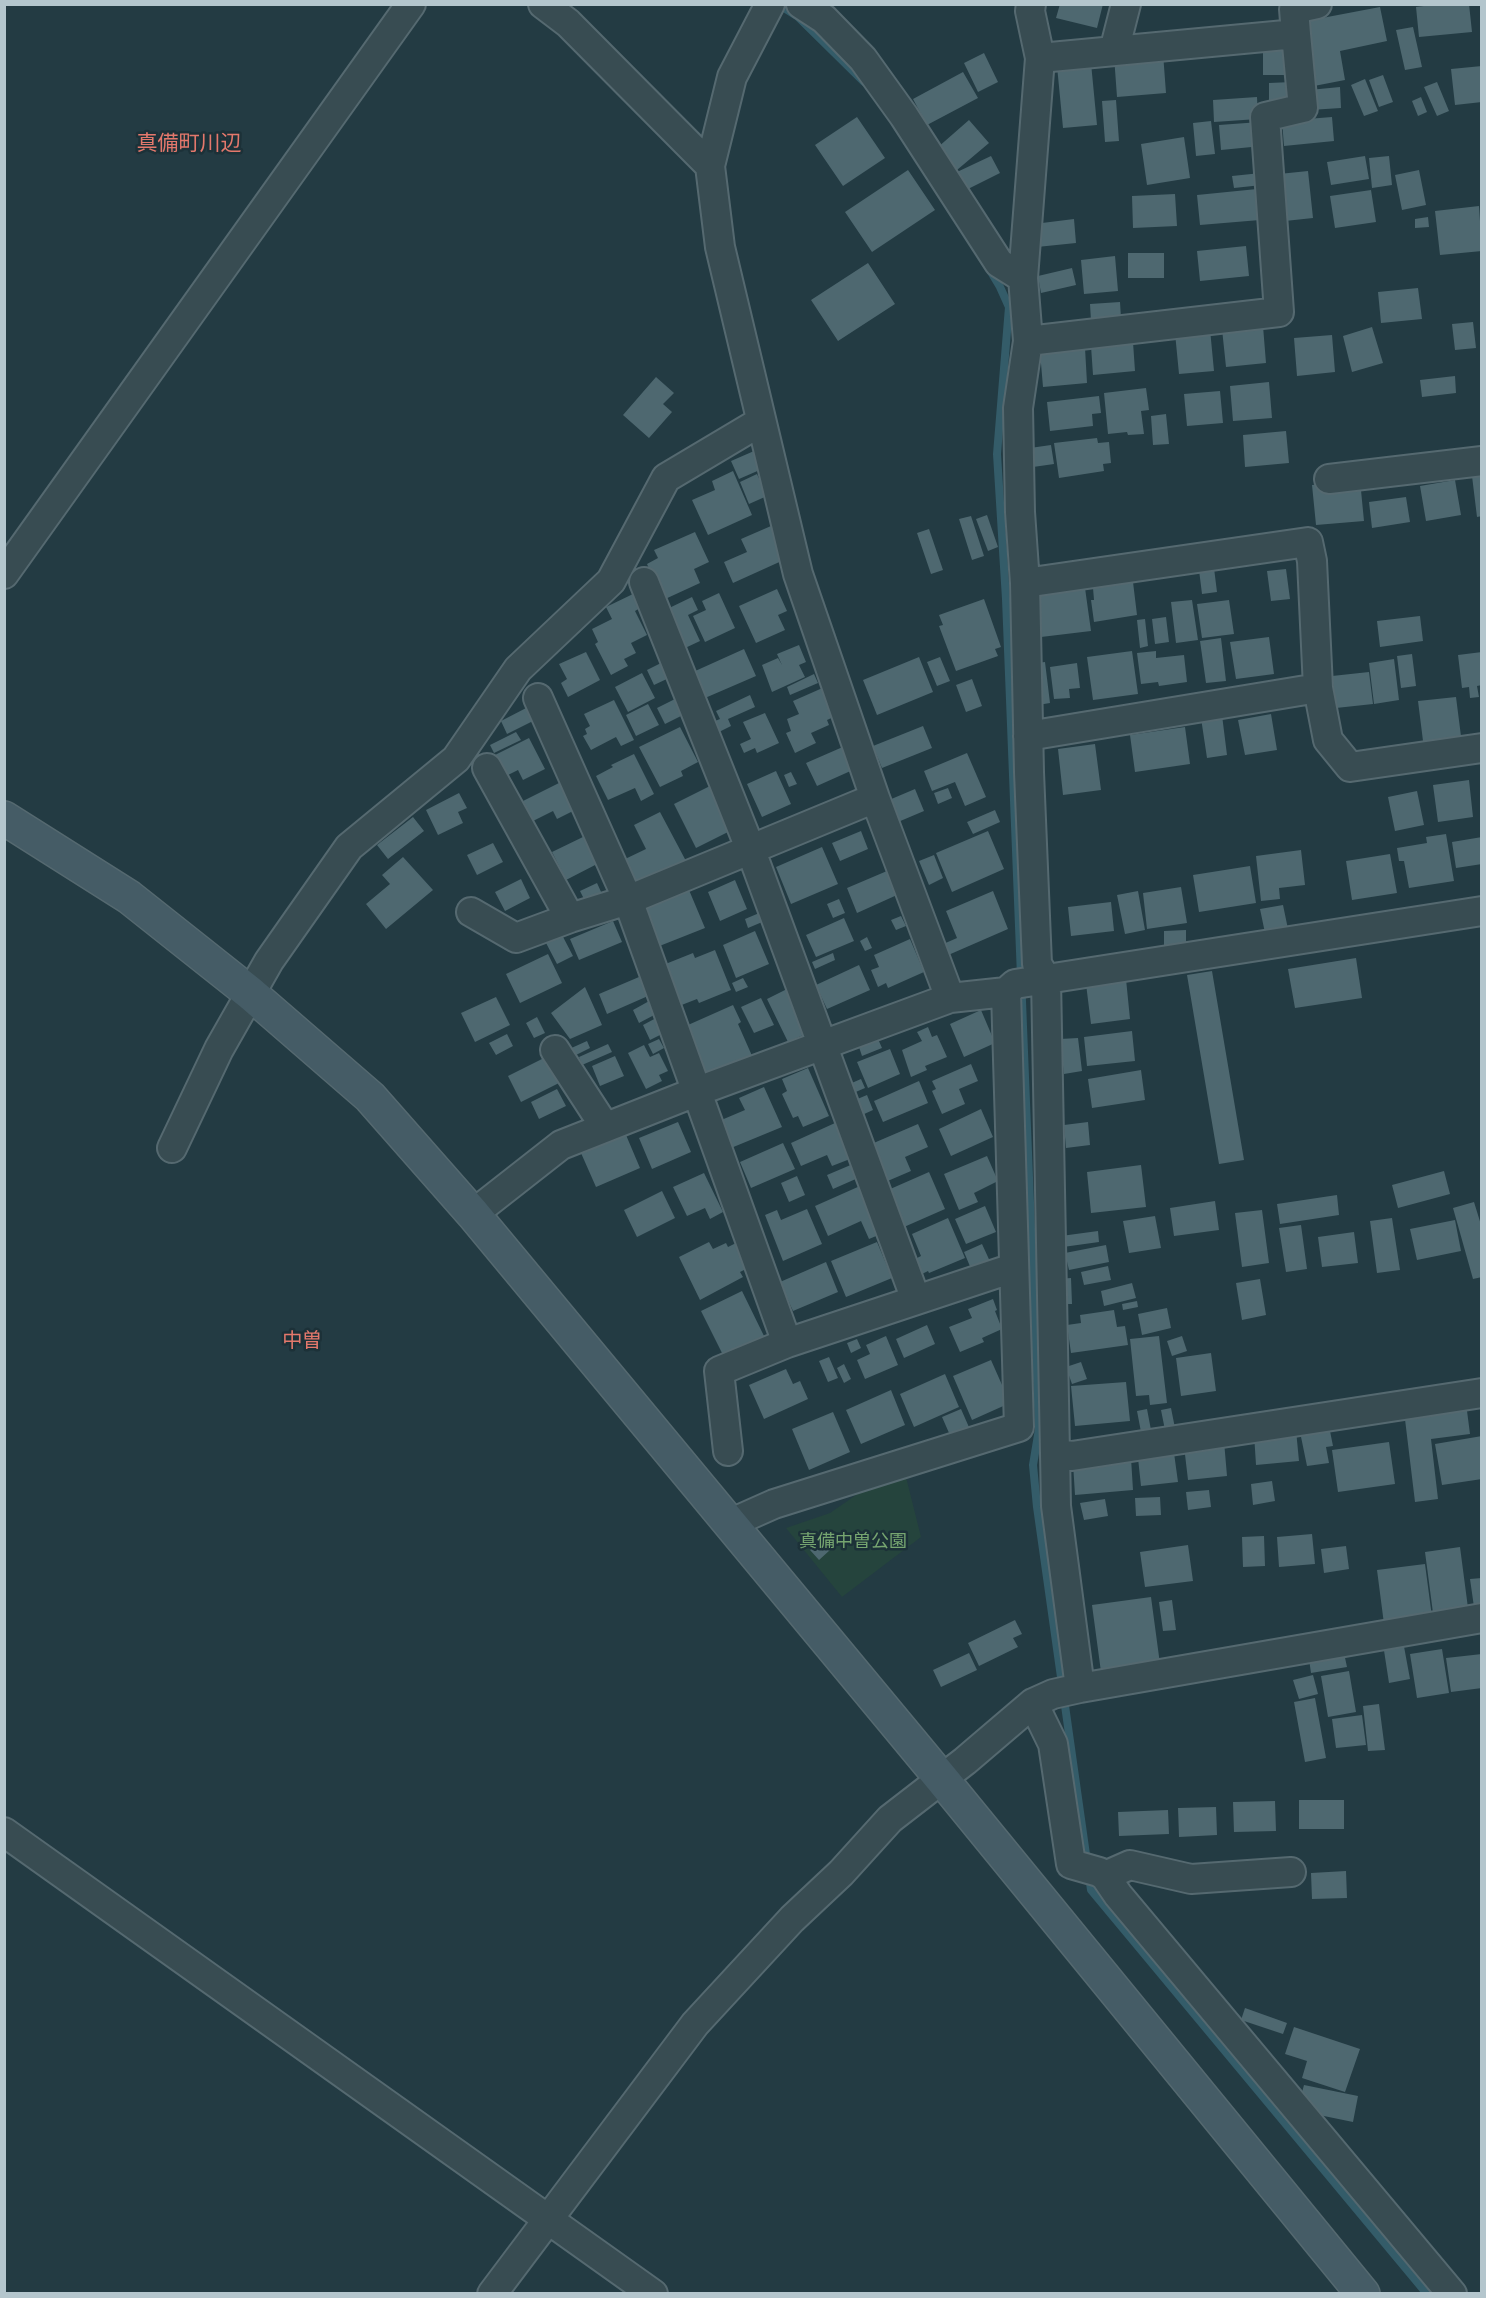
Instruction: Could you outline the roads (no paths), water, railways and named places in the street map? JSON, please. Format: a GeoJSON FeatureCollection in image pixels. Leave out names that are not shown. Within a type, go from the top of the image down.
{"type":"FeatureCollection","features":[{"type":"Feature","properties":{"kind":"street"},"geometry":{"type":"LineString","coordinates":[[4,574],[411,4]]}},
{"type":"Feature","properties":{"kind":"street"},"geometry":{"type":"LineString","coordinates":[[543,4],[568,23],[710,166]]}},
{"type":"Feature","properties":{"kind":"street"},"geometry":{"type":"LineString","coordinates":[[801,4],[824,20],[863,58],[904,116],[999,263],[1023,278]]}},
{"type":"Feature","properties":{"kind":"street"},"geometry":{"type":"LineString","coordinates":[[1114,51],[1126,4]]}},
{"type":"Feature","properties":{"kind":"street"},"geometry":{"type":"LineString","coordinates":[[1028,341],[1280,312],[1264,117],[1303,108],[1294,9],[1317,4]]}},
{"type":"Feature","properties":{"kind":"street"},"geometry":{"type":"LineString","coordinates":[[769,6],[732,77],[710,166],[720,247],[798,574],[875,798],[950,998]]}},
{"type":"Feature","properties":{"kind":"street"},"geometry":{"type":"LineString","coordinates":[[729,1524],[774,1504],[1019,1427],[1013,1268],[1025,984],[1037,964],[1018,408],[1028,341],[1023,278],[1040,58],[1026,7]]}},
{"type":"Feature","properties":{"kind":"street"},"geometry":{"type":"LineString","coordinates":[[1040,58],[1296,34]]}},
{"type":"Feature","properties":{"kind":"street"},"geometry":{"type":"LineString","coordinates":[[172,1148],[219,1049],[250,993],[275,952],[349,847],[456,759],[518,669],[611,581],[666,478],[760,422]]}},
{"type":"Feature","properties":{"kind":"street"},"geometry":{"type":"LineString","coordinates":[[1329,479],[1482,461]]}},
{"type":"Feature","properties":{"kind":"street"},"geometry":{"type":"LineString","coordinates":[[1025,583],[1308,542],[1312,561],[1318,688],[1329,740],[1350,767],[1482,748]]}},
{"type":"Feature","properties":{"kind":"street"},"geometry":{"type":"LineString","coordinates":[[644,582],[750,848],[916,1300]]}},
{"type":"Feature","properties":{"kind":"street"},"geometry":{"type":"LineString","coordinates":[[1028,736],[1318,688]]}},
{"type":"Feature","properties":{"kind":"street"},"geometry":{"type":"LineString","coordinates":[[538,698],[628,900],[788,1343]]}},
{"type":"Feature","properties":{"kind":"street"},"geometry":{"type":"LineString","coordinates":[[487,768],[570,918]]}},
{"type":"Feature","properties":{"kind":"street"},"geometry":{"type":"LineString","coordinates":[[471,912],[516,938],[628,900],[875,798]]}},
{"type":"Feature","properties":{"kind":"street"},"geometry":{"type":"LineString","coordinates":[[4,818],[129,897],[250,993],[370,1097],[473,1214],[942,1778],[1363,2294]]}},
{"type":"Feature","properties":{"kind":"street"},"geometry":{"type":"LineString","coordinates":[[473,1214],[561,1145],[698,1090],[950,998],[1482,911]]}},
{"type":"Feature","properties":{"kind":"street"},"geometry":{"type":"LineString","coordinates":[[1025,984],[1057,1454],[1059,1694],[1053,1744],[1071,1864],[1094,1872],[1118,1895],[1452,2294]]}},
{"type":"Feature","properties":{"kind":"street"},"geometry":{"type":"LineString","coordinates":[[555,1050],[605,1127]]}},
{"type":"Feature","properties":{"kind":"street"},"geometry":{"type":"LineString","coordinates":[[728,1451],[719,1371],[788,1343],[1013,1268]]}},
{"type":"Feature","properties":{"kind":"street"},"geometry":{"type":"LineString","coordinates":[[1057,1454],[1072,1456],[1482,1392]]}},
{"type":"Feature","properties":{"kind":"street"},"geometry":{"type":"LineString","coordinates":[[492,2294],[695,2024],[792,1919],[841,1873],[890,1819],[942,1778],[1059,1694],[1482,1618]]}},
{"type":"Feature","properties":{"kind":"street"},"geometry":{"type":"LineString","coordinates":[[4,1832],[653,2294]]}},
{"type":"Feature","properties":{"kind":"street"},"geometry":{"type":"LineString","coordinates":[[1094,1872],[1130,1865],[1191,1880],[1291,1872]]}},
{"type":"Feature","properties":{"kind":"waterway"},"geometry":{"type":"LineString","coordinates":[[778,4],[797,16],[864,82]]}},
{"type":"Feature","properties":{"kind":"waterway"},"geometry":{"type":"LineString","coordinates":[[988,267],[1009,307],[997,454],[1006,599],[1039,1429],[1033,1465],[1091,1890],[1427,2294]]}},
{"type":"Feature","properties":{"kind":"district","name":"真備町川辺"},"geometry":{"type":"Point","coordinates":[189,145]}},
{"type":"Feature","properties":{"kind":"district","name":"中曽"},"geometry":{"type":"Point","coordinates":[302,1342]}},
{"type":"Feature","properties":{"kind":"park label","name":"真備中曽公園"},"geometry":{"type":"Point","coordinates":[853,1542]}}]}
